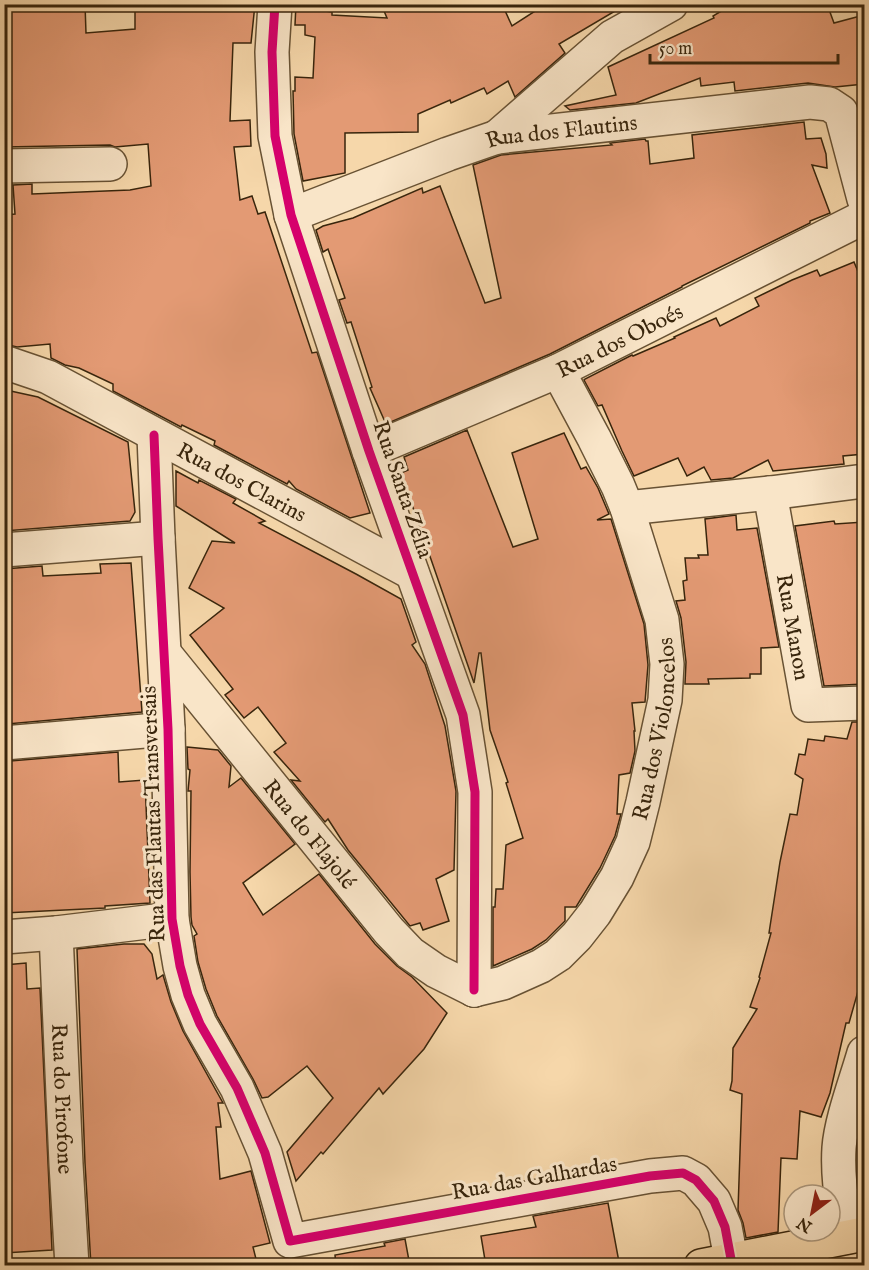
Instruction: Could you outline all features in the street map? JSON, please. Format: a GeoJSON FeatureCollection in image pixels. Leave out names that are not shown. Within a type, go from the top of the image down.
{"type":"FeatureCollection","features":[{"type":"Feature","properties":{"kind":"main road"},"geometry":{"type":"LineString","coordinates":[[716,1262],[856,1236]]}},
{"type":"Feature","properties":{"kind":"street","name":"Rua Santa Zélia"},"geometry":{"type":"LineString","coordinates":[[275,4],[272,52],[275,136],[291,215],[369,451],[463,715],[475,792],[474,990]]}},
{"type":"Feature","properties":{"kind":"street"},"geometry":{"type":"LineString","coordinates":[[496,137],[612,37],[670,4]]}},
{"type":"Feature","properties":{"kind":"street","name":"Rua dos Flautins"},"geometry":{"type":"LineString","coordinates":[[291,215],[496,137],[810,102],[829,104],[841,112],[864,199]]}},
{"type":"Feature","properties":{"kind":"street"},"geometry":{"type":"LineString","coordinates":[[4,166],[110,164]]}},
{"type":"Feature","properties":{"kind":"street","name":"Rua dos Oboés"},"geometry":{"type":"LineString","coordinates":[[369,451],[558,371],[864,217]]}},
{"type":"Feature","properties":{"kind":"street","name":"Rua dos Clarins"},"geometry":{"type":"LineString","coordinates":[[4,362],[48,377],[412,573]]}},
{"type":"Feature","properties":{"kind":"street","name":"Rua dos Violoncelos"},"geometry":{"type":"LineString","coordinates":[[474,990],[503,983],[541,966],[558,955],[595,913],[617,877],[633,842],[665,700],[667,664],[662,620],[627,508],[594,438],[558,371]]}},
{"type":"Feature","properties":{"kind":"street","name":"Rua das Flautas Transversais"},"geometry":{"type":"LineString","coordinates":[[154,435],[168,729],[172,919],[180,966],[188,995],[200,1024],[237,1088],[265,1153],[290,1241]]}},
{"type":"Feature","properties":{"kind":"street"},"geometry":{"type":"LineString","coordinates":[[627,508],[864,481]]}},
{"type":"Feature","properties":{"kind":"street","name":"Rua Manon"},"geometry":{"type":"LineString","coordinates":[[770,493],[808,705],[864,703]]}},
{"type":"Feature","properties":{"kind":"street"},"geometry":{"type":"LineString","coordinates":[[4,550],[158,538]]}},
{"type":"Feature","properties":{"kind":"street","name":"Rua do Flajolé"},"geometry":{"type":"LineString","coordinates":[[165,654],[388,931],[410,953],[427,965],[474,990]]}},
{"type":"Feature","properties":{"kind":"street"},"geometry":{"type":"LineString","coordinates":[[4,743],[168,729]]}},
{"type":"Feature","properties":{"kind":"street"},"geometry":{"type":"LineString","coordinates":[[4,938],[172,919]]}},
{"type":"Feature","properties":{"kind":"street","name":"Rua do Pirofone"},"geometry":{"type":"LineString","coordinates":[[56,933],[72,1266]]}},
{"type":"Feature","properties":{"kind":"street"},"geometry":{"type":"LineString","coordinates":[[856,1236],[840,1178],[839,1148],[842,1129],[864,1053]]}},
{"type":"Feature","properties":{"kind":"street","name":"Rua das Galhardas"},"geometry":{"type":"LineString","coordinates":[[290,1241],[650,1176],[683,1173],[696,1179],[714,1201],[724,1227],[716,1262]]}},
{"type":"Feature","properties":{"kind":"building"},"geometry":{"type":"Polygon","coordinates":[[[6,4],[85,4],[86,33],[135,29],[135,4],[255,4],[251,43],[233,43],[230,121],[250,120],[251,146],[234,147],[240,200],[252,196],[258,214],[265,212],[312,353],[317,352],[370,513],[350,518],[296,489],[289,481],[287,484],[214,445],[215,441],[182,425],[181,427],[113,391],[113,384],[51,358],[50,344],[17,347],[4,344],[4,215],[15,214],[13,185],[32,184],[32,194],[130,190],[151,186],[148,144],[115,147],[110,145],[4,147],[4,65],[10,65],[6,4]]]}},
{"type":"Feature","properties":{"kind":"building"},"geometry":{"type":"Polygon","coordinates":[[[296,4],[326,4],[326,11],[332,12],[332,15],[387,18],[381,4],[502,4],[512,26],[546,4],[627,4],[559,44],[565,53],[515,97],[508,81],[487,94],[484,88],[451,103],[450,100],[418,114],[418,132],[345,133],[345,173],[303,181],[294,134],[293,91],[295,91],[295,77],[313,78],[315,37],[305,35],[305,25],[295,25],[296,4]]]}},
{"type":"Feature","properties":{"kind":"building"},"geometry":{"type":"Polygon","coordinates":[[[733,4],[827,4],[834,23],[864,15],[864,84],[835,87],[808,83],[735,91],[734,82],[701,86],[700,78],[636,103],[570,110],[565,106],[616,95],[608,67],[714,18],[713,16],[733,4]]]}},
{"type":"Feature","properties":{"kind":"building"},"geometry":{"type":"Polygon","coordinates":[[[804,122],[806,139],[821,138],[826,154],[827,168],[812,165],[830,213],[810,221],[550,354],[386,424],[370,388],[372,387],[351,322],[347,323],[339,300],[345,298],[328,249],[323,252],[316,230],[353,218],[422,188],[423,193],[440,186],[485,303],[501,298],[473,165],[501,155],[612,145],[610,143],[645,139],[648,141],[650,164],[694,158],[692,135],[804,122]]]}},
{"type":"Feature","properties":{"kind":"building"},"geometry":{"type":"Polygon","coordinates":[[[854,262],[864,286],[864,454],[843,456],[844,464],[773,471],[768,460],[733,478],[711,480],[704,467],[687,476],[678,458],[634,476],[602,405],[598,406],[585,379],[632,355],[716,318],[720,326],[759,306],[755,298],[792,280],[817,270],[820,276],[854,262]]]}},
{"type":"Feature","properties":{"kind":"building"},"geometry":{"type":"Polygon","coordinates":[[[6,390],[38,397],[128,442],[135,512],[130,521],[4,531],[4,447],[8,447],[6,390]]]}},
{"type":"Feature","properties":{"kind":"building"},"geometry":{"type":"Polygon","coordinates":[[[467,430],[513,547],[538,539],[512,453],[564,433],[581,469],[586,467],[598,488],[609,514],[597,520],[611,519],[644,624],[648,665],[645,702],[632,703],[635,751],[630,773],[619,775],[617,814],[621,814],[615,836],[600,868],[576,907],[565,907],[565,921],[546,940],[532,949],[493,966],[493,907],[495,907],[496,889],[503,889],[506,845],[523,838],[506,783],[508,782],[490,730],[481,653],[479,653],[474,683],[401,473],[408,470],[404,457],[467,430]]]}},
{"type":"Feature","properties":{"kind":"building"},"geometry":{"type":"Polygon","coordinates":[[[176,471],[236,499],[233,503],[265,521],[259,523],[401,599],[416,642],[412,645],[425,664],[445,726],[456,791],[454,870],[436,879],[449,921],[423,930],[420,923],[410,926],[348,850],[328,819],[325,822],[291,780],[300,781],[274,752],[286,743],[258,707],[244,718],[225,695],[233,689],[190,635],[224,608],[189,588],[212,541],[235,543],[176,506],[176,471]]]}},
{"type":"Feature","properties":{"kind":"building"},"geometry":{"type":"Polygon","coordinates":[[[736,515],[737,530],[757,528],[779,647],[761,648],[761,674],[750,674],[750,678],[708,679],[709,684],[685,684],[686,662],[681,618],[676,601],[685,600],[683,581],[687,580],[685,558],[699,558],[698,555],[708,555],[705,519],[736,515]]]}},
{"type":"Feature","properties":{"kind":"building"},"geometry":{"type":"Polygon","coordinates":[[[834,521],[835,524],[864,522],[864,684],[824,686],[795,526],[834,521]]]}},
{"type":"Feature","properties":{"kind":"building"},"geometry":{"type":"Polygon","coordinates":[[[131,563],[142,712],[7,724],[6,711],[4,711],[4,569],[42,566],[43,576],[101,573],[100,564],[131,563]]]}},
{"type":"Feature","properties":{"kind":"building"},"geometry":{"type":"Polygon","coordinates":[[[852,722],[864,722],[864,970],[849,1023],[846,1023],[830,1093],[821,1117],[800,1111],[797,1159],[781,1158],[778,1232],[746,1238],[738,1210],[742,1094],[730,1090],[733,1048],[757,1009],[750,1007],[771,933],[769,933],[780,862],[790,814],[797,815],[803,779],[795,774],[799,754],[805,755],[808,739],[824,741],[825,736],[847,739],[852,722]]]}},
{"type":"Feature","properties":{"kind":"building"},"geometry":{"type":"Polygon","coordinates":[[[187,747],[218,750],[231,766],[229,787],[241,778],[295,844],[243,883],[263,915],[319,874],[375,944],[447,1013],[424,1049],[383,1094],[379,1088],[323,1154],[321,1152],[296,1181],[287,1152],[333,1098],[307,1066],[268,1097],[262,1098],[217,1016],[198,962],[194,936],[197,934],[191,917],[191,791],[188,791],[190,770],[188,769],[187,747]]]}},
{"type":"Feature","properties":{"kind":"building"},"geometry":{"type":"Polygon","coordinates":[[[118,752],[119,782],[145,780],[150,903],[105,906],[105,908],[4,913],[4,776],[11,775],[10,761],[118,752]]]}},
{"type":"Feature","properties":{"kind":"building"},"geometry":{"type":"Polygon","coordinates":[[[144,944],[152,954],[157,979],[163,975],[183,1031],[223,1103],[218,1103],[221,1127],[216,1127],[220,1179],[251,1171],[270,1243],[253,1247],[257,1263],[244,1266],[91,1266],[77,949],[144,944]]]}},
{"type":"Feature","properties":{"kind":"building"},"geometry":{"type":"Polygon","coordinates":[[[26,963],[27,989],[40,988],[52,1250],[4,1253],[4,965],[26,963]]]}},
{"type":"Feature","properties":{"kind":"building"},"geometry":{"type":"Polygon","coordinates":[[[608,1203],[619,1262],[599,1266],[486,1266],[481,1236],[536,1227],[533,1216],[608,1203]]]}},
{"type":"Feature","properties":{"kind":"building"},"geometry":{"type":"Polygon","coordinates":[[[405,1239],[410,1266],[336,1266],[335,1255],[385,1246],[384,1243],[405,1239]]]}},
{"type":"Feature","properties":{"kind":"cycle path"},"geometry":{"type":"LineString","coordinates":[[275,4],[272,52],[275,136],[291,215],[369,451],[463,715],[475,792],[474,990]]}},
{"type":"Feature","properties":{"kind":"cycle path"},"geometry":{"type":"LineString","coordinates":[[154,435],[168,729],[172,919],[180,966],[188,995],[200,1024],[237,1088],[265,1153],[290,1241],[650,1176],[683,1173],[696,1180],[714,1201],[725,1227],[731,1259]]}}]}
